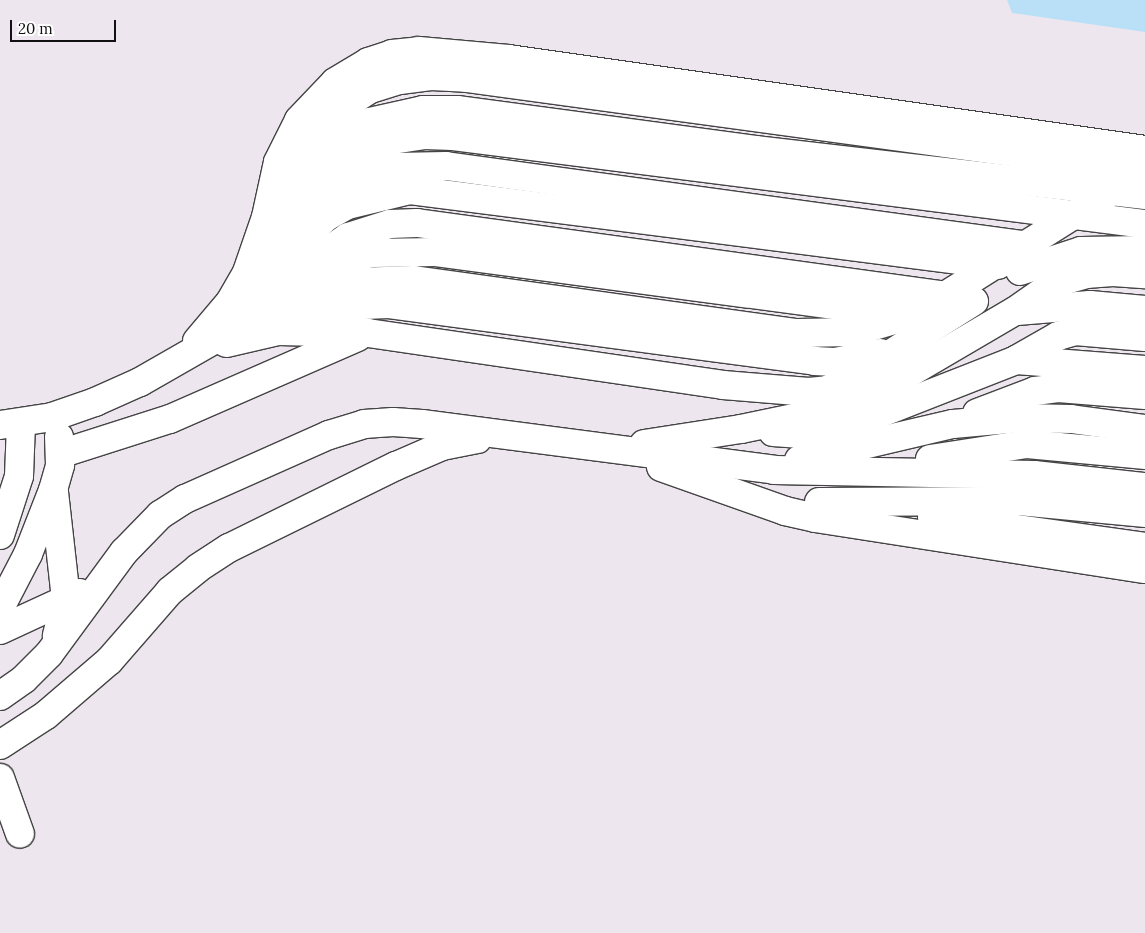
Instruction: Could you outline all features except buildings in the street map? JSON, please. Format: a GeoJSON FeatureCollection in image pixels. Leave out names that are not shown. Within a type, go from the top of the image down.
{"type":"FeatureCollection","features":[{"type":"Feature","properties":{"kind":"lane"},"geometry":{"type":"LineString","coordinates":[[184,354],[230,302],[248,272],[266,217],[278,162],[299,120],[319,96],[342,77],[368,62],[392,54],[427,51],[509,60],[1145,150]]}},
{"type":"Feature","properties":{"kind":"lane"},"geometry":{"type":"LineString","coordinates":[[184,354],[224,314],[248,282],[315,138],[347,104],[370,89],[400,80],[431,76],[466,78],[1139,183]]}},
{"type":"Feature","properties":{"kind":"lane"},"geometry":{"type":"LineString","coordinates":[[184,354],[237,302],[323,157],[350,132],[370,122],[404,113],[457,110],[1139,183]]}},
{"type":"Feature","properties":{"kind":"lane"},"geometry":{"type":"LineString","coordinates":[[184,354],[248,291],[324,178],[362,148],[386,141],[424,135],[453,136],[1145,224]]}},
{"type":"Feature","properties":{"kind":"lane"},"geometry":{"type":"LineString","coordinates":[[184,354],[236,308],[322,201],[357,178],[395,167],[446,166],[1016,261]]}},
{"type":"Feature","properties":{"kind":"lane"},"geometry":{"type":"LineString","coordinates":[[184,354],[287,298],[319,288],[390,279],[414,280],[798,333],[853,332],[910,316],[1016,261],[1088,218],[1139,183]]}},
{"type":"Feature","properties":{"kind":"lane"},"geometry":{"type":"LineString","coordinates":[[184,354],[235,313],[297,244],[326,217],[348,204],[410,190],[1016,261],[1081,251],[1145,250]]}},
{"type":"Feature","properties":{"kind":"lane"},"geometry":{"type":"LineString","coordinates":[[0,535],[18,476],[10,424],[57,416],[140,382],[184,354],[324,251],[362,232],[390,224],[436,224],[948,296]]}},
{"type":"Feature","properties":{"kind":"lane"},"geometry":{"type":"LineString","coordinates":[[184,354],[235,340],[278,332],[368,333],[781,392],[827,390],[903,348],[1016,261]]}},
{"type":"Feature","properties":{"kind":"lane"},"geometry":{"type":"LineString","coordinates":[[612,449],[741,429],[818,414],[862,400],[1016,311],[1055,283],[1071,278],[1113,272],[1145,274]]}},
{"type":"Feature","properties":{"kind":"lane"},"geometry":{"type":"LineString","coordinates":[[184,354],[256,323],[316,307],[389,304],[814,361],[859,359],[903,348]]}},
{"type":"Feature","properties":{"kind":"lane"},"geometry":{"type":"LineString","coordinates":[[1016,311],[1090,305],[1145,310]]}},
{"type":"Feature","properties":{"kind":"lane"},"geometry":{"type":"LineString","coordinates":[[60,454],[170,419],[368,333],[417,315],[454,312]]}},
{"type":"Feature","properties":{"kind":"lane"},"geometry":{"type":"LineString","coordinates":[[741,429],[815,435],[835,431],[1016,360],[1058,336],[1075,331],[1145,338]]}},
{"type":"Feature","properties":{"kind":"lane"},"geometry":{"type":"LineString","coordinates":[[1016,360],[1145,370]]}},
{"type":"Feature","properties":{"kind":"lane"},"geometry":{"type":"LineString","coordinates":[[953,424],[1035,391],[1082,388],[1145,395]]}},
{"type":"Feature","properties":{"kind":"lane"},"geometry":{"type":"LineString","coordinates":[[0,608],[28,554],[53,490],[60,454],[57,416]]}},
{"type":"Feature","properties":{"kind":"lane"},"geometry":{"type":"LineString","coordinates":[[728,464],[811,458],[953,424],[1020,418],[1054,418],[1145,429]]}},
{"type":"Feature","properties":{"kind":"lane"},"geometry":{"type":"LineString","coordinates":[[0,696],[24,679],[49,654],[124,552],[160,515],[185,499],[329,435],[364,424],[393,422],[774,470],[1034,474],[1145,487]]}},
{"type":"Feature","properties":{"kind":"lane"},"geometry":{"type":"LineString","coordinates":[[0,745],[46,715],[109,662],[170,591],[198,568],[221,553],[442,446],[462,440],[503,436]]}},
{"type":"Feature","properties":{"kind":"lane"},"geometry":{"type":"LineString","coordinates":[[836,472],[1027,444],[1145,455]]}},
{"type":"Feature","properties":{"kind":"lane"},"geometry":{"type":"LineString","coordinates":[[612,449],[785,511],[815,518],[1145,570]]}},
{"type":"Feature","properties":{"kind":"lane"},"geometry":{"type":"LineString","coordinates":[[711,485],[819,502],[1145,546]]}},
{"type":"Feature","properties":{"kind":"lane"},"geometry":{"type":"LineString","coordinates":[[49,654],[61,627],[66,599],[53,490]]}},
{"type":"Feature","properties":{"kind":"lane"},"geometry":{"type":"LineString","coordinates":[[819,502],[1019,501],[1145,514]]}},
{"type":"Feature","properties":{"kind":"lane"},"geometry":{"type":"LineString","coordinates":[[0,630],[102,584]]}},
{"type":"Feature","properties":{"kind":"lane"},"geometry":{"type":"LineString","coordinates":[[0,778],[20,834]]}},
{"type":"Feature","properties":{"kind":"shaded area"},"geometry":{"type":"Polygon","coordinates":[[[0,0],[1145,0],[1145,933],[0,933],[0,0]]]}},
{"type":"Feature","properties":{"kind":"water"},"geometry":{"type":"Polygon","coordinates":[[[1007,0],[1145,0],[1145,32],[1012,13],[1007,0]]]}}]}
